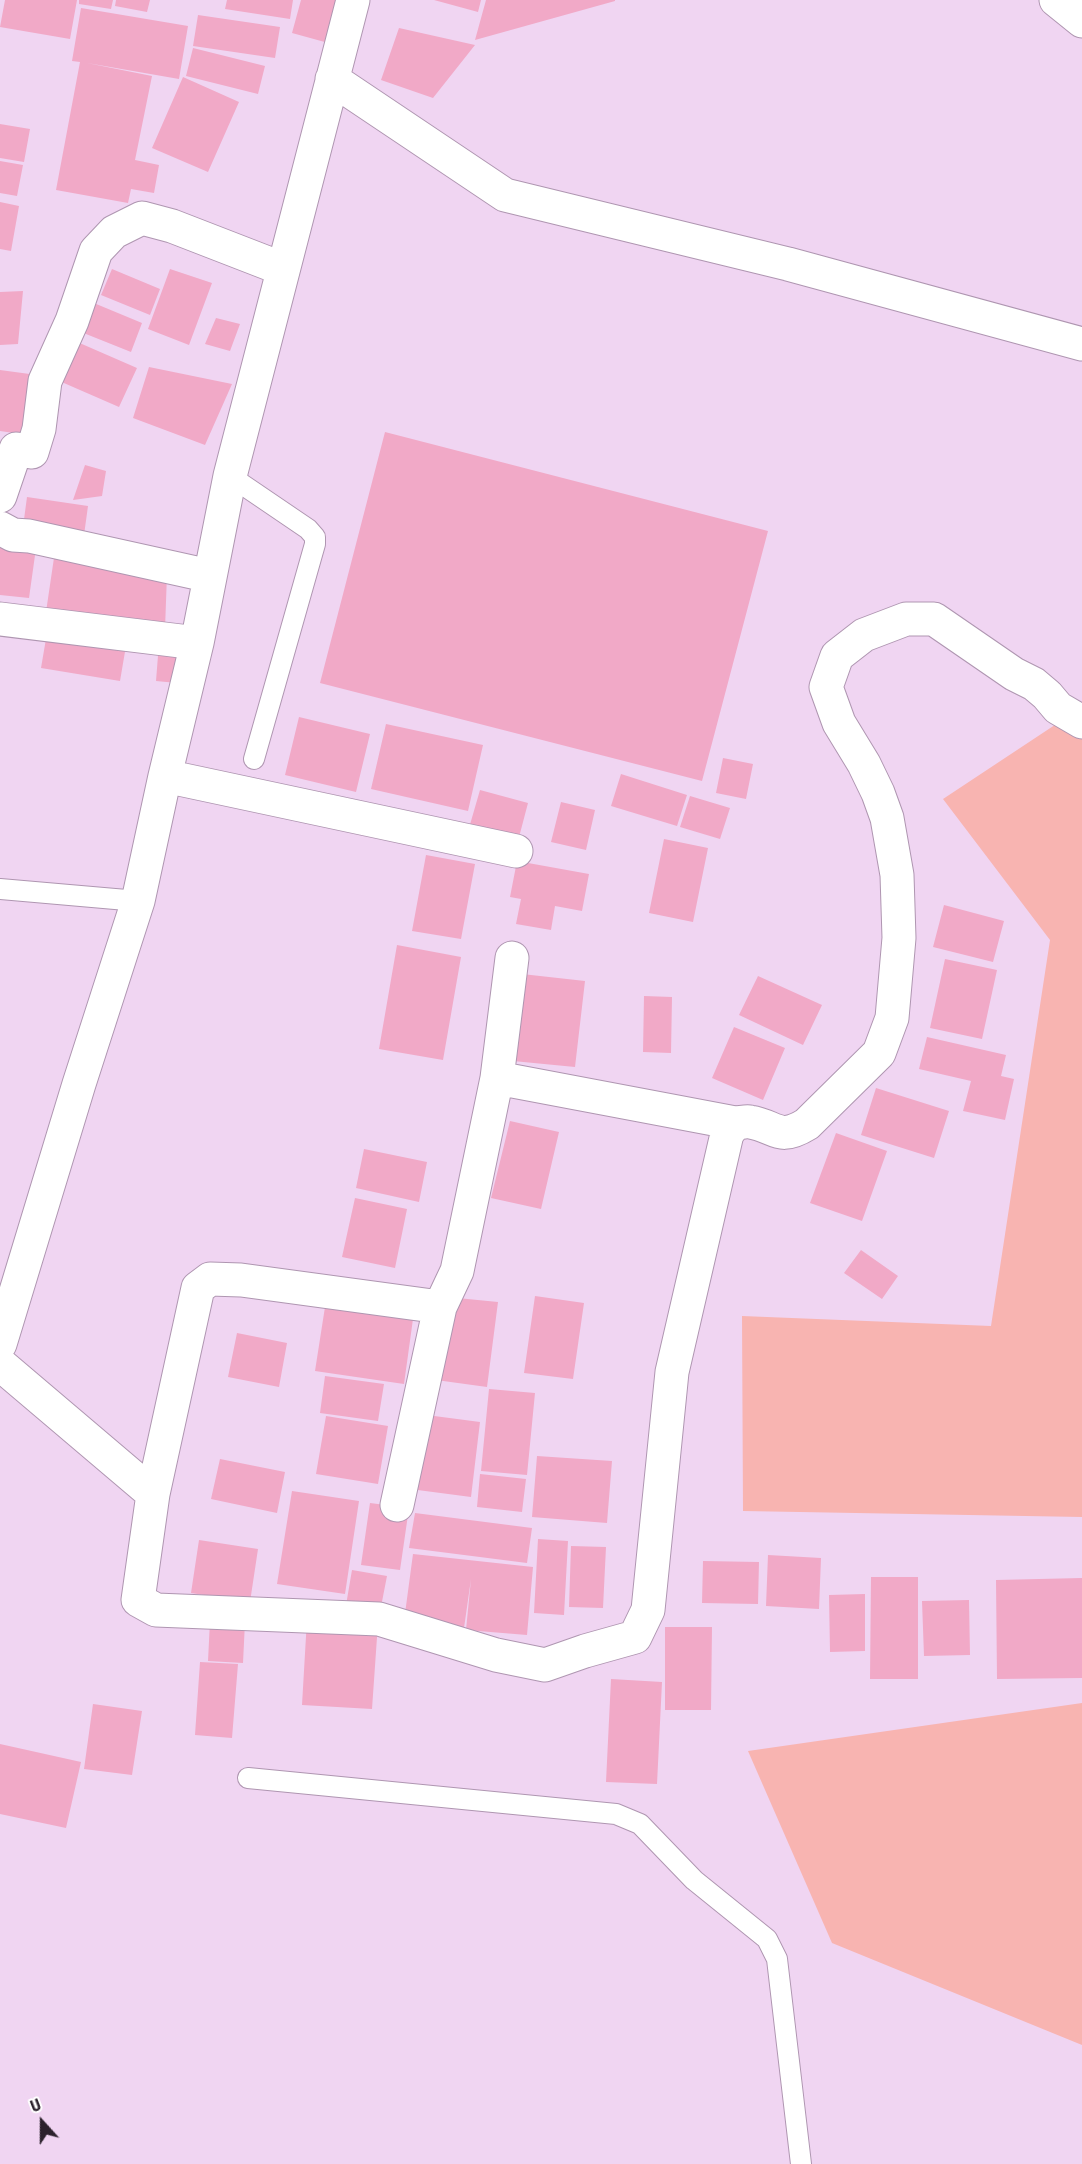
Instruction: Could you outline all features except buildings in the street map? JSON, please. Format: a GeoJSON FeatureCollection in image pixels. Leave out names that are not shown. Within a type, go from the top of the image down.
{"type":"FeatureCollection","features":[{"type":"Feature","properties":{"kind":"street"},"geometry":{"type":"LineString","coordinates":[[0,1344],[79,1083],[138,901],[197,643],[230,476],[353,0]]}},
{"type":"Feature","properties":{"kind":"street"},"geometry":{"type":"LineString","coordinates":[[1056,0],[1082,21]]}},
{"type":"Feature","properties":{"kind":"street"},"geometry":{"type":"LineString","coordinates":[[332,79],[504,195],[788,264],[1082,344]]}},
{"type":"Feature","properties":{"kind":"street"},"geometry":{"type":"LineString","coordinates":[[0,496],[8,444],[32,452],[39,429],[45,381],[72,321],[96,251],[114,232],[142,218],[172,226],[283,269]]}},
{"type":"Feature","properties":{"kind":"street"},"geometry":{"type":"LineString","coordinates":[[0,528],[13,535],[29,536],[210,576]]}},
{"type":"Feature","properties":{"kind":"street"},"geometry":{"type":"LineString","coordinates":[[0,619],[197,643]]}},
{"type":"Feature","properties":{"kind":"street"},"geometry":{"type":"LineString","coordinates":[[497,1078],[735,1123],[750,1122],[776,1132],[796,1131],[807,1124],[879,1053],[892,1018],[899,938],[899,902],[894,851],[887,818],[864,764],[839,723],[826,687],[837,656],[864,635],[906,619],[934,619],[1014,674],[1034,684],[1058,708],[1082,722]]}},
{"type":"Feature","properties":{"kind":"street"},"geometry":{"type":"LineString","coordinates":[[165,776],[516,851]]}},
{"type":"Feature","properties":{"kind":"street"},"geometry":{"type":"LineString","coordinates":[[397,1505],[440,1307],[457,1271],[497,1078],[512,958]]}},
{"type":"Feature","properties":{"kind":"street"},"geometry":{"type":"LineString","coordinates":[[440,1307],[241,1280],[210,1279],[198,1288],[153,1494],[138,1600],[156,1610],[379,1619],[496,1655],[545,1665],[635,1637],[648,1610],[672,1372],[727,1134],[735,1123]]}},
{"type":"Feature","properties":{"kind":"street"},"geometry":{"type":"LineString","coordinates":[[0,1364],[153,1494]]}},
{"type":"Feature","properties":{"kind":"lane"},"geometry":{"type":"LineString","coordinates":[[230,476],[308,529],[315,537],[315,544],[254,759]]}},
{"type":"Feature","properties":{"kind":"lane"},"geometry":{"type":"LineString","coordinates":[[0,889],[138,901]]}},
{"type":"Feature","properties":{"kind":"lane"},"geometry":{"type":"LineString","coordinates":[[248,1778],[616,1814],[640,1824],[694,1880],[767,1939],[777,1959],[801,2164]]}},
{"type":"Feature","properties":{"kind":"shaded area"},"geometry":{"type":"Polygon","coordinates":[[[1082,707],[1082,1517],[743,1511],[742,1316],[991,1326],[1050,940],[943,799],[1082,707]]]}},
{"type":"Feature","properties":{"kind":"shaded area"},"geometry":{"type":"Polygon","coordinates":[[[1082,1703],[1082,2045],[832,1943],[748,1751],[1082,1703]]]}}]}
